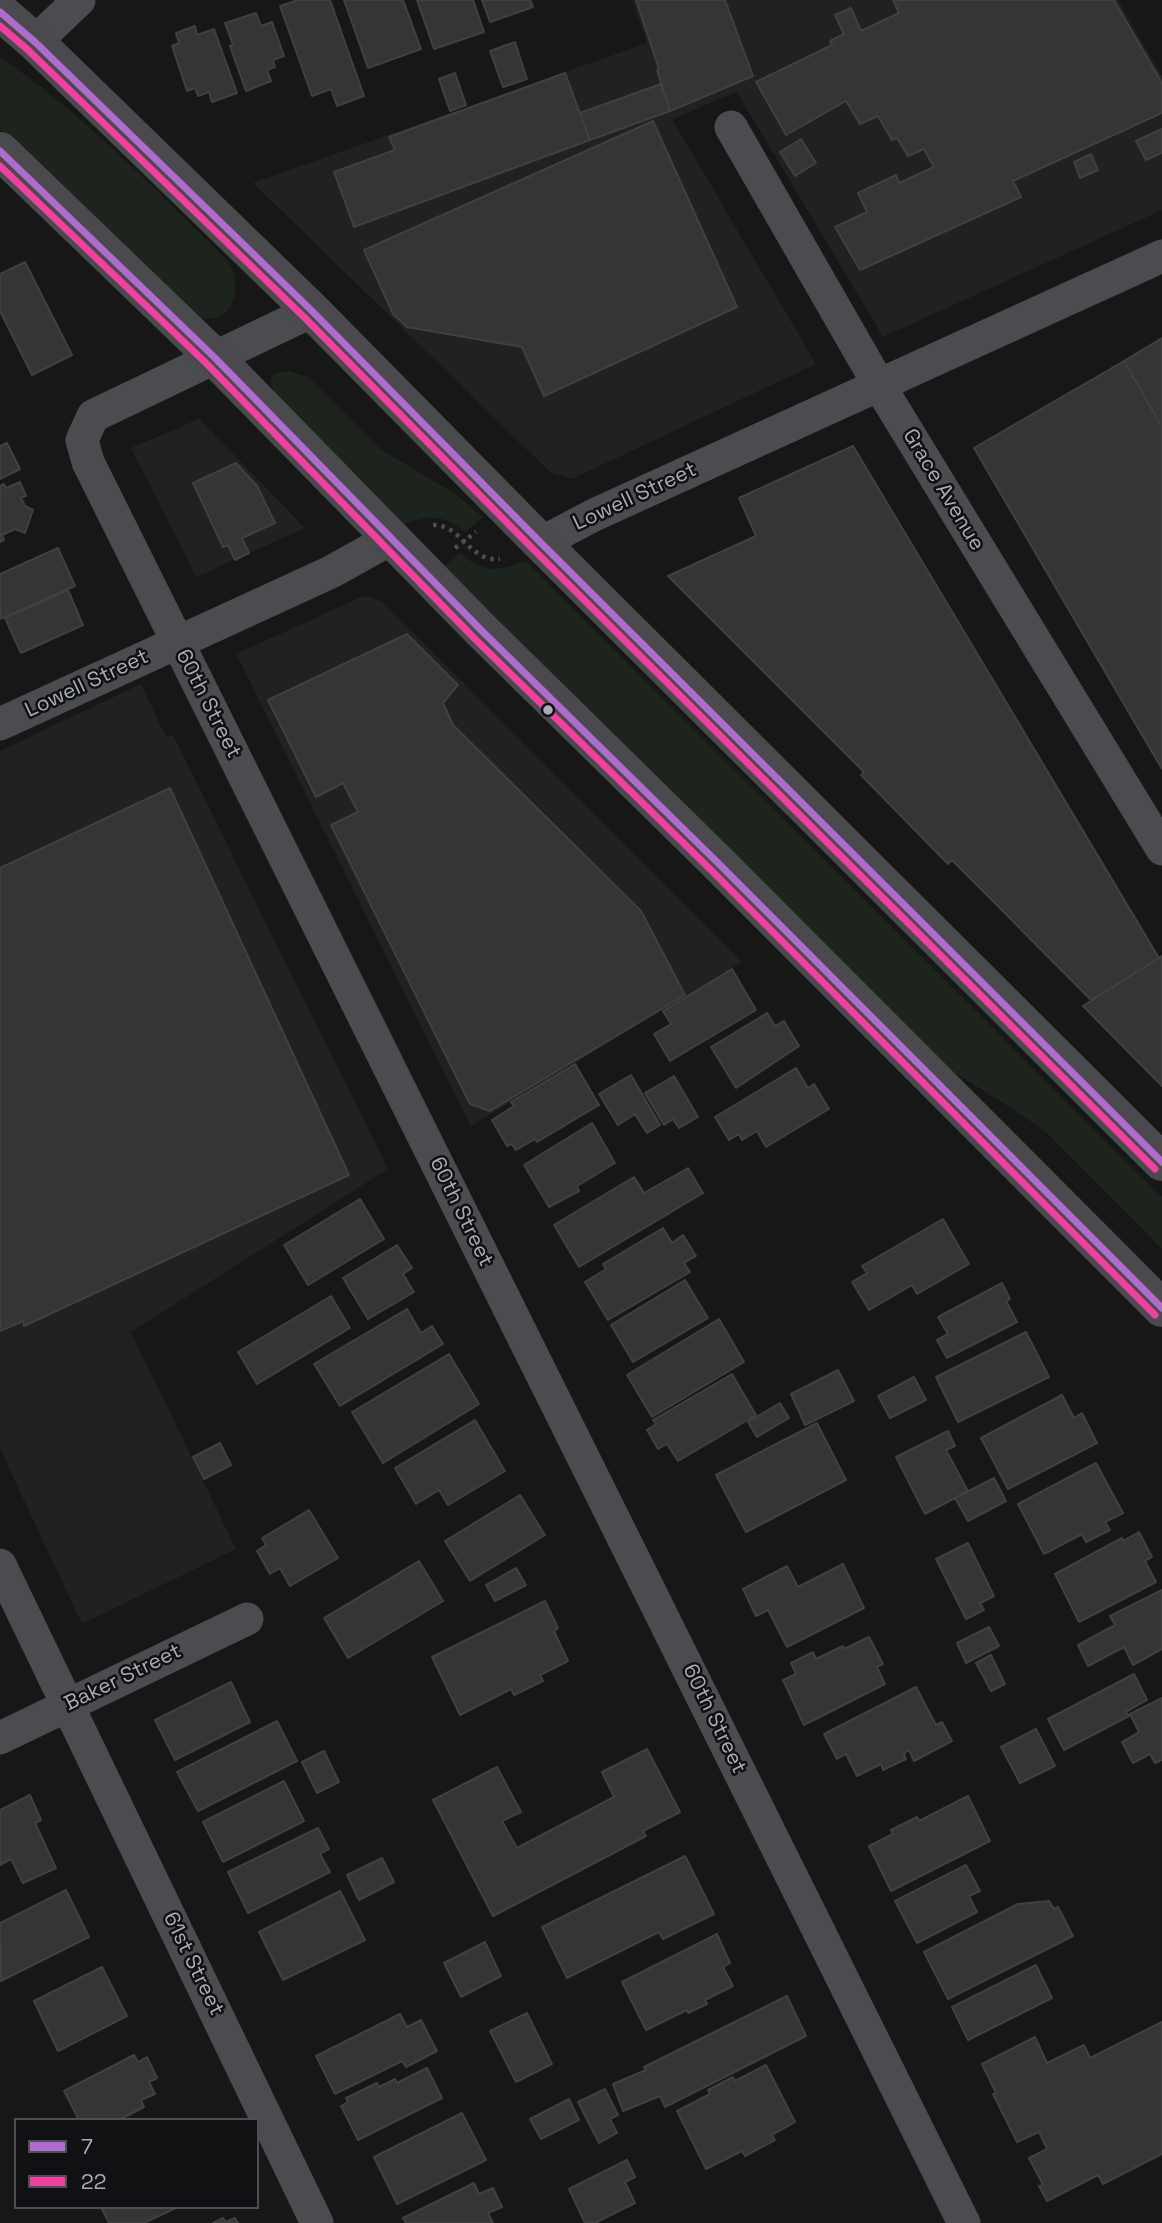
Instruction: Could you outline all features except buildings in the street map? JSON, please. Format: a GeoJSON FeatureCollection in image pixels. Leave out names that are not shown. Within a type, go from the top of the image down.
{"type":"FeatureCollection","features":[{"type":"Feature","properties":{"kind":"main road"},"geometry":{"type":"LineString","coordinates":[[0,12],[35,42],[312,311],[1162,1162]]}},
{"type":"Feature","properties":{"kind":"main road"},"geometry":{"type":"LineString","coordinates":[[0,151],[215,357],[481,630],[1162,1308]]}},
{"type":"Feature","properties":{"kind":"street"},"geometry":{"type":"LineString","coordinates":[[35,42],[79,0]]}},
{"type":"Feature","properties":{"kind":"street","name":"Grace Avenue"},"geometry":{"type":"LineString","coordinates":[[731,127],[879,385],[1162,849]]}},
{"type":"Feature","properties":{"kind":"street","name":"Lowell Street"},"geometry":{"type":"LineString","coordinates":[[541,543],[594,515],[1162,256]]}},
{"type":"Feature","properties":{"kind":"street","name":"60th Street"},"geometry":{"type":"LineString","coordinates":[[312,311],[93,416],[82,440],[88,462],[964,2223]]}},
{"type":"Feature","properties":{"kind":"street","name":"Lowell Street"},"geometry":{"type":"LineString","coordinates":[[0,724],[331,572],[392,538]]}},
{"type":"Feature","properties":{"kind":"street","name":"61st Street"},"geometry":{"type":"LineString","coordinates":[[0,1565],[317,2223]]}},
{"type":"Feature","properties":{"kind":"street","name":"Baker Street"},"geometry":{"type":"LineString","coordinates":[[0,1738],[247,1619]]}},
{"type":"Feature","properties":{"kind":"path"},"geometry":{"type":"LineString","coordinates":[[454,549],[485,524]]}},
{"type":"Feature","properties":{"kind":"path"},"geometry":{"type":"LineString","coordinates":[[392,538],[420,526],[439,525],[452,529],[482,556],[495,559],[517,554],[541,543]]}},
{"type":"Feature","properties":{"kind":"shaded area"},"geometry":{"type":"Polygon","coordinates":[[[632,0],[1118,0],[1162,76],[1162,210],[883,337],[737,92],[672,119],[816,364],[572,479],[551,473],[253,183],[647,43],[632,0]]]}},
{"type":"Feature","properties":{"kind":"shaded area"},"geometry":{"type":"Polygon","coordinates":[[[0,57],[31,79],[89,128],[226,259],[232,268],[235,289],[234,299],[223,315],[201,318],[62,185],[0,130],[0,57]]]}},
{"type":"Feature","properties":{"kind":"shaded area"},"geometry":{"type":"Polygon","coordinates":[[[289,371],[308,377],[380,449],[455,494],[483,517],[465,532],[436,518],[404,524],[273,392],[273,375],[289,371]]]}},
{"type":"Feature","properties":{"kind":"shaded area"},"geometry":{"type":"Polygon","coordinates":[[[199,419],[305,528],[196,577],[131,448],[199,419]]]}},
{"type":"Feature","properties":{"kind":"shaded area"},"geometry":{"type":"Polygon","coordinates":[[[460,553],[476,565],[491,569],[526,561],[1162,1197],[1162,1249],[1049,1135],[939,1062],[444,566],[460,553]]]}},
{"type":"Feature","properties":{"kind":"shaded area"},"geometry":{"type":"Polygon","coordinates":[[[369,596],[381,601],[392,611],[742,962],[471,1126],[236,654],[361,597],[369,596]]]}},
{"type":"Feature","properties":{"kind":"shaded area"},"geometry":{"type":"Polygon","coordinates":[[[141,684],[166,737],[173,735],[388,1169],[131,1332],[236,1549],[82,1624],[0,1449],[0,751],[141,684]]]}},
{"type":"Feature","properties":{"kind":"transit line","name":"7"},"geometry":{"type":"LineString","coordinates":[[0,12],[35,42],[312,311],[1162,1162]]}},
{"type":"Feature","properties":{"kind":"transit line","name":"22"},"geometry":{"type":"LineString","coordinates":[[0,26],[305,318],[1155,1169]]}},
{"type":"Feature","properties":{"kind":"transit line","name":"7"},"geometry":{"type":"LineString","coordinates":[[0,151],[214,357],[481,630],[1162,1308]]}},
{"type":"Feature","properties":{"kind":"transit line","name":"22"},"geometry":{"type":"LineString","coordinates":[[0,166],[207,364],[473,637],[711,870],[1155,1315]]}}]}
